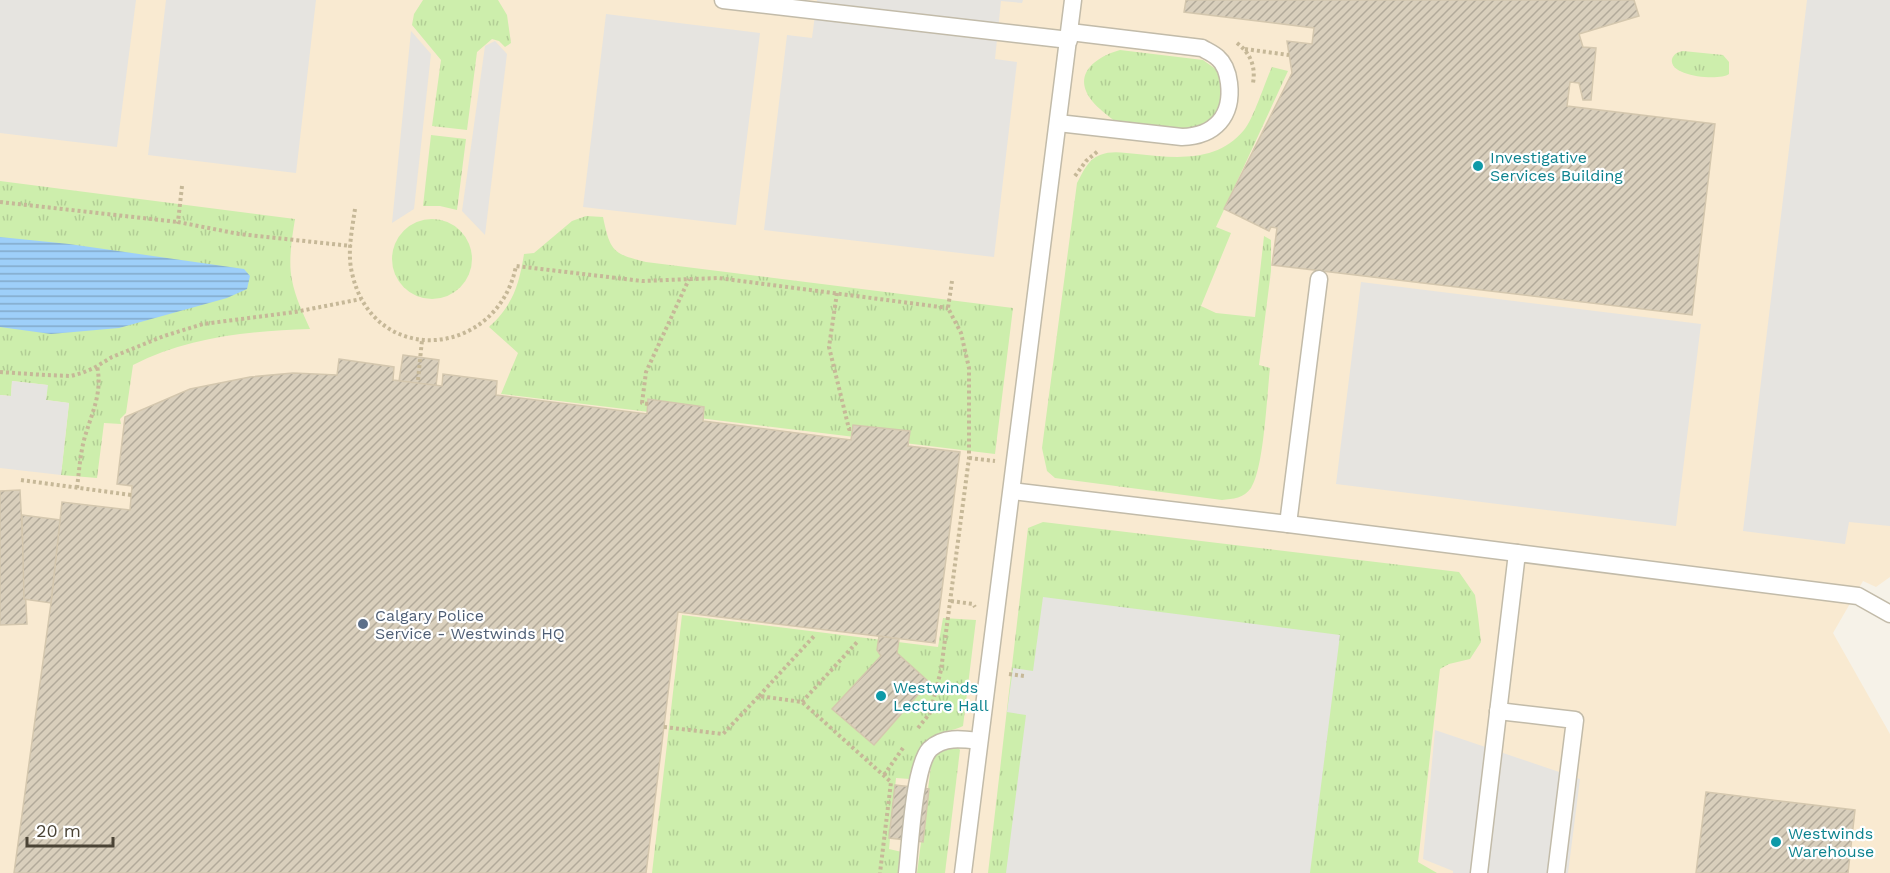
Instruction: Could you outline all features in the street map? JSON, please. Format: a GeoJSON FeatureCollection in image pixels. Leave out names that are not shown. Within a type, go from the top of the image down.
{"type":"FeatureCollection","features":[{"type":"Feature","properties":{"kind":"lane"},"geometry":{"type":"LineString","coordinates":[[723,0],[1069,36],[1145,40],[1202,48],[1219,58],[1228,74],[1230,91],[1228,108],[1221,122],[1205,134],[1182,137],[1058,123]]}},
{"type":"Feature","properties":{"kind":"lane"},"geometry":{"type":"LineString","coordinates":[[963,873],[1074,0]]}},
{"type":"Feature","properties":{"kind":"lane"},"geometry":{"type":"LineString","coordinates":[[1288,524],[1319,279]]}},
{"type":"Feature","properties":{"kind":"lane"},"geometry":{"type":"LineString","coordinates":[[1012,491],[1858,596],[1890,614]]}},
{"type":"Feature","properties":{"kind":"lane"},"geometry":{"type":"LineString","coordinates":[[1479,873],[1517,553]]}},
{"type":"Feature","properties":{"kind":"lane"},"geometry":{"type":"LineString","coordinates":[[1498,711],[1575,720],[1556,873]]}},
{"type":"Feature","properties":{"kind":"lane"},"geometry":{"type":"LineString","coordinates":[[907,873],[920,768],[930,750],[942,742],[955,738],[980,741]]}},
{"type":"Feature","properties":{"kind":"path"},"geometry":{"type":"LineString","coordinates":[[1229,36],[1245,49],[1254,65],[1252,88]]}},
{"type":"Feature","properties":{"kind":"path"},"geometry":{"type":"LineString","coordinates":[[1245,49],[1289,55]]}},
{"type":"Feature","properties":{"kind":"path"},"geometry":{"type":"LineString","coordinates":[[1074,179],[1078,169],[1092,154],[1100,150]]}},
{"type":"Feature","properties":{"kind":"path"},"geometry":{"type":"LineString","coordinates":[[178,222],[182,186]]}},
{"type":"Feature","properties":{"kind":"path"},"geometry":{"type":"LineString","coordinates":[[0,202],[178,222],[239,234],[351,246]]}},
{"type":"Feature","properties":{"kind":"path"},"geometry":{"type":"LineString","coordinates":[[355,209],[351,246],[352,272],[362,298],[370,313],[387,327],[422,340],[439,341],[454,338],[478,326],[500,305],[507,294],[516,266],[642,280],[718,278],[948,308]]}},
{"type":"Feature","properties":{"kind":"path"},"geometry":{"type":"LineString","coordinates":[[648,404],[642,403],[646,372],[689,279]]}},
{"type":"Feature","properties":{"kind":"path"},"geometry":{"type":"LineString","coordinates":[[911,737],[930,713],[941,670],[969,458],[969,368],[961,333],[948,308],[952,281]]}},
{"type":"Feature","properties":{"kind":"path"},"geometry":{"type":"LineString","coordinates":[[837,293],[829,347],[849,429],[852,429]]}},
{"type":"Feature","properties":{"kind":"path"},"geometry":{"type":"LineString","coordinates":[[0,372],[70,376],[82,373],[111,357],[164,336],[203,324],[295,312],[362,298]]}},
{"type":"Feature","properties":{"kind":"path"},"geometry":{"type":"LineString","coordinates":[[418,380],[422,340]]}},
{"type":"Feature","properties":{"kind":"path"},"geometry":{"type":"LineString","coordinates":[[77,488],[84,442],[98,402],[100,379],[97,366]]}},
{"type":"Feature","properties":{"kind":"path"},"geometry":{"type":"LineString","coordinates":[[969,458],[993,462],[1016,460]]}},
{"type":"Feature","properties":{"kind":"path"},"geometry":{"type":"LineString","coordinates":[[21,480],[131,495]]}},
{"type":"Feature","properties":{"kind":"path"},"geometry":{"type":"LineString","coordinates":[[664,727],[723,734],[815,635]]}},
{"type":"Feature","properties":{"kind":"path"},"geometry":{"type":"LineString","coordinates":[[802,702],[858,641]]}},
{"type":"Feature","properties":{"kind":"path"},"geometry":{"type":"LineString","coordinates":[[759,696],[802,702],[891,782],[880,873]]}},
{"type":"Feature","properties":{"kind":"path"},"geometry":{"type":"LineString","coordinates":[[884,775],[904,747]]}},
{"type":"Feature","properties":{"kind":"shaded area"},"geometry":{"type":"Polygon","coordinates":[[[0,0],[1890,0],[1890,577],[1876,587],[1863,581],[1833,633],[1890,734],[1890,873],[0,873],[0,0]]]}},
{"type":"Feature","properties":{"kind":"shaded area"},"geometry":{"type":"Polygon","coordinates":[[[0,0],[136,0],[117,147],[0,133],[0,0]]]}},
{"type":"Feature","properties":{"kind":"shaded area"},"geometry":{"type":"Polygon","coordinates":[[[166,0],[316,0],[296,173],[148,155],[166,0]]]}},
{"type":"Feature","properties":{"kind":"shaded area"},"geometry":{"type":"Polygon","coordinates":[[[817,0],[1023,0],[1022,3],[1001,1],[995,59],[1017,62],[994,257],[764,230],[787,35],[812,38],[817,0]]]}},
{"type":"Feature","properties":{"kind":"shaded area"},"geometry":{"type":"Polygon","coordinates":[[[1807,0],[1890,0],[1890,526],[1849,522],[1845,544],[1743,531],[1807,0]]]}},
{"type":"Feature","properties":{"kind":"shaded area"},"geometry":{"type":"Polygon","coordinates":[[[606,14],[760,33],[736,225],[583,207],[606,14]]]}},
{"type":"Feature","properties":{"kind":"shaded area"},"geometry":{"type":"Polygon","coordinates":[[[411,31],[431,54],[414,209],[392,223],[411,31]]]}},
{"type":"Feature","properties":{"kind":"shaded area"},"geometry":{"type":"Polygon","coordinates":[[[495,41],[507,54],[485,235],[462,211],[485,46],[495,41]]]}},
{"type":"Feature","properties":{"kind":"shaded area"},"geometry":{"type":"Polygon","coordinates":[[[1361,282],[1701,324],[1676,526],[1336,484],[1361,282]]]}},
{"type":"Feature","properties":{"kind":"shaded area"},"geometry":{"type":"Polygon","coordinates":[[[12,381],[48,385],[46,400],[69,403],[61,475],[0,468],[0,395],[11,396],[12,381]]]}},
{"type":"Feature","properties":{"kind":"shaded area"},"geometry":{"type":"Polygon","coordinates":[[[1043,597],[1340,635],[1310,873],[1006,873],[1026,715],[1007,712],[1013,668],[1033,671],[1043,597]]]}},
{"type":"Feature","properties":{"kind":"shaded area"},"geometry":{"type":"Polygon","coordinates":[[[1435,730],[1580,779],[1568,873],[1453,873],[1453,871],[1423,859],[1435,730]]]}},
{"type":"Feature","properties":{"kind":"green space"},"geometry":{"type":"Polygon","coordinates":[[[423,0],[498,0],[507,15],[511,43],[505,47],[499,41],[492,39],[477,52],[467,130],[432,126],[441,60],[412,25],[414,14],[423,0]]]}},
{"type":"Feature","properties":{"kind":"green space"},"geometry":{"type":"Polygon","coordinates":[[[1120,50],[1203,60],[1217,70],[1223,88],[1219,105],[1211,122],[1203,127],[1188,129],[1124,124],[1109,117],[1091,99],[1084,81],[1091,66],[1108,54],[1120,50]]]}},
{"type":"Feature","properties":{"kind":"green space"},"geometry":{"type":"Polygon","coordinates":[[[1683,51],[1723,55],[1729,62],[1729,74],[1706,77],[1686,74],[1678,70],[1673,65],[1672,59],[1683,51]]]}},
{"type":"Feature","properties":{"kind":"green space"},"geometry":{"type":"Polygon","coordinates":[[[1272,67],[1288,71],[1216,227],[1231,233],[1201,306],[1216,313],[1255,317],[1264,236],[1271,240],[1271,271],[1259,365],[1270,368],[1262,449],[1251,488],[1242,496],[1222,500],[1055,478],[1047,471],[1042,448],[1077,183],[1081,175],[1092,160],[1109,153],[1180,157],[1195,156],[1221,148],[1233,141],[1248,125],[1272,67]]]}},
{"type":"Feature","properties":{"kind":"green space"},"geometry":{"type":"Polygon","coordinates":[[[431,135],[466,139],[457,210],[440,206],[423,206],[431,135]]]}},
{"type":"Feature","properties":{"kind":"green space"},"geometry":{"type":"Polygon","coordinates":[[[0,181],[295,219],[291,273],[297,299],[310,329],[219,337],[175,348],[133,365],[126,413],[120,419],[121,424],[104,423],[97,478],[61,475],[69,403],[46,400],[47,385],[12,381],[11,396],[0,395],[0,181]]]}},
{"type":"Feature","properties":{"kind":"green space"},"geometry":{"type":"Polygon","coordinates":[[[586,216],[603,217],[608,237],[615,249],[626,256],[646,262],[1013,308],[995,454],[501,394],[518,353],[489,327],[504,311],[514,294],[524,254],[534,253],[572,221],[586,216]]]}},
{"type":"Feature","properties":{"kind":"green space"},"geometry":{"type":"Polygon","coordinates":[[[432,219],[447,222],[460,231],[469,244],[472,259],[469,274],[460,287],[447,296],[432,299],[417,296],[404,287],[395,274],[392,259],[395,244],[404,231],[417,222],[432,219]]]}},
{"type":"Feature","properties":{"kind":"green space"},"geometry":{"type":"Polygon","coordinates":[[[1043,522],[1459,572],[1475,595],[1481,642],[1470,659],[1449,664],[1440,669],[1418,862],[1437,873],[988,873],[1028,528],[1043,522]]]}},
{"type":"Feature","properties":{"kind":"green space"},"geometry":{"type":"Polygon","coordinates":[[[682,615],[938,647],[943,618],[976,620],[963,726],[940,733],[927,740],[916,758],[910,779],[896,778],[889,849],[902,852],[899,873],[652,873],[682,615]]]}},
{"type":"Feature","properties":{"kind":"green space"},"geometry":{"type":"Polygon","coordinates":[[[957,746],[960,750],[945,873],[917,873],[931,766],[936,754],[957,746]]]}},
{"type":"Feature","properties":{"kind":"water"},"geometry":{"type":"Polygon","coordinates":[[[0,237],[69,244],[244,269],[250,276],[247,289],[227,298],[119,328],[51,334],[0,327],[0,237]]]}},
{"type":"Feature","properties":{"kind":"building","name":"Investigative Services Building"},"geometry":{"type":"Polygon","coordinates":[[[1186,0],[1634,0],[1639,16],[1579,34],[1583,47],[1596,48],[1591,100],[1583,100],[1579,83],[1570,82],[1567,106],[1715,124],[1692,315],[1272,265],[1277,228],[1271,227],[1269,231],[1224,209],[1292,73],[1287,41],[1312,44],[1314,28],[1184,12],[1186,0]]]}},
{"type":"Feature","properties":{"kind":"building"},"geometry":{"type":"Polygon","coordinates":[[[403,355],[439,360],[436,386],[399,381],[403,355]]]}},
{"type":"Feature","properties":{"kind":"building","name":"Calgary Police Service - Westwinds HQ"},"geometry":{"type":"Polygon","coordinates":[[[339,359],[394,367],[393,380],[442,386],[443,374],[497,381],[496,395],[647,414],[648,399],[704,407],[703,421],[851,440],[853,425],[910,431],[908,446],[960,452],[935,643],[678,612],[646,873],[14,873],[51,603],[62,502],[130,510],[132,486],[117,484],[125,417],[190,389],[250,377],[293,373],[337,375],[339,359]]]}},
{"type":"Feature","properties":{"kind":"building"},"geometry":{"type":"Polygon","coordinates":[[[20,490],[27,624],[0,625],[0,491],[20,490]]]}},
{"type":"Feature","properties":{"kind":"building"},"geometry":{"type":"Polygon","coordinates":[[[22,515],[60,520],[51,603],[24,599],[22,515]]]}},
{"type":"Feature","properties":{"kind":"building","name":"Westwinds Lecture Hall"},"geometry":{"type":"Polygon","coordinates":[[[879,636],[899,639],[897,653],[929,682],[874,745],[832,709],[881,656],[877,650],[879,636]]]}},
{"type":"Feature","properties":{"kind":"building"},"geometry":{"type":"Polygon","coordinates":[[[895,785],[929,789],[923,842],[889,838],[895,785]]]}},
{"type":"Feature","properties":{"kind":"building","name":"Westwinds Warehouse"},"geometry":{"type":"Polygon","coordinates":[[[1706,792],[1855,810],[1848,873],[1696,873],[1706,792]]]}},
{"type":"Feature","properties":{"kind":"place","name":"Investigative Services Building"},"geometry":{"type":"Point","coordinates":[1478,166]}},
{"type":"Feature","properties":{"kind":"place","name":"Calgary Police Service - Westwinds HQ"},"geometry":{"type":"Point","coordinates":[363,624]}},
{"type":"Feature","properties":{"kind":"place","name":"Westwinds Lecture Hall"},"geometry":{"type":"Point","coordinates":[881,696]}},
{"type":"Feature","properties":{"kind":"place","name":"Westwinds Warehouse"},"geometry":{"type":"Point","coordinates":[1776,842]}}]}
